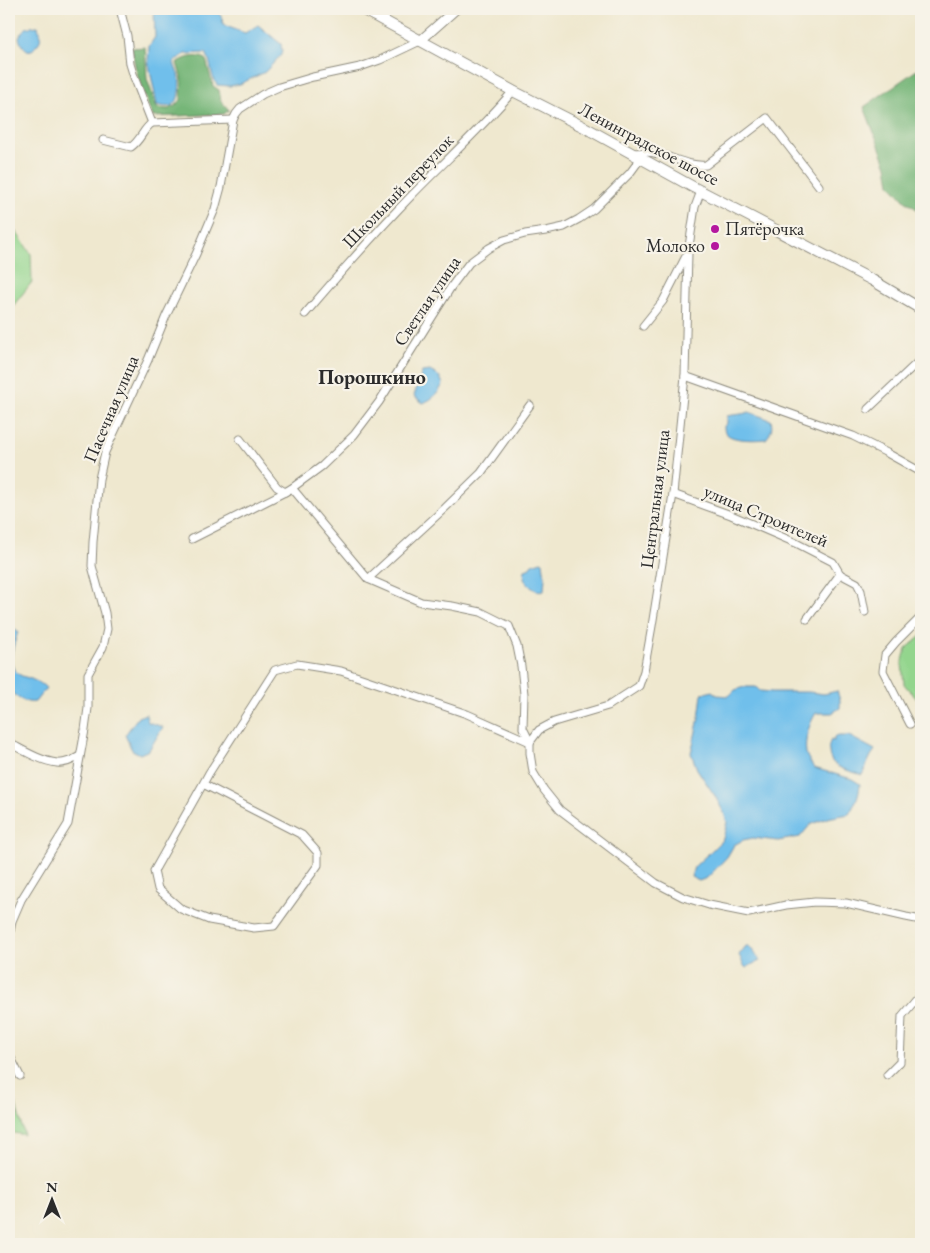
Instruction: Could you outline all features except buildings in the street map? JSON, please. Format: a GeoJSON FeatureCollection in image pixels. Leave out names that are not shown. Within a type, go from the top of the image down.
{"type":"FeatureCollection","features":[{"type":"Feature","properties":{"kind":"main road","name":"Ленинградское шоссе"},"geometry":{"type":"LineString","coordinates":[[362,9],[513,91],[872,280],[921,309]]}},
{"type":"Feature","properties":{"kind":"street"},"geometry":{"type":"LineString","coordinates":[[120,9],[127,36],[130,64],[152,123]]}},
{"type":"Feature","properties":{"kind":"street"},"geometry":{"type":"LineString","coordinates":[[103,140],[131,147],[137,143],[145,128],[152,123],[232,120],[240,109],[263,94],[279,87],[360,67],[380,60],[420,41],[456,9]]}},
{"type":"Feature","properties":{"kind":"street","name":"Школьный переулок"},"geometry":{"type":"LineString","coordinates":[[305,314],[405,202],[492,116],[513,91]]}},
{"type":"Feature","properties":{"kind":"street"},"geometry":{"type":"LineString","coordinates":[[637,156],[652,152],[700,166],[706,164],[767,118],[819,186]]}},
{"type":"Feature","properties":{"kind":"street","name":"Пасечная улица"},"geometry":{"type":"LineString","coordinates":[[9,938],[12,922],[21,900],[68,824],[88,708],[88,674],[103,647],[107,629],[105,613],[92,566],[98,479],[109,443],[215,209],[221,187],[232,120]]}},
{"type":"Feature","properties":{"kind":"street","name":"Светлая улица"},"geometry":{"type":"LineString","coordinates":[[192,539],[289,490],[322,466],[354,435],[379,402],[451,287],[474,258],[504,240],[564,226],[579,219],[594,209],[630,173],[637,156]]}},
{"type":"Feature","properties":{"kind":"street","name":"Центральная улица"},"geometry":{"type":"LineString","coordinates":[[530,742],[539,730],[554,722],[608,706],[639,686],[644,671],[673,494],[685,376],[688,253],[695,207],[702,191]]}},
{"type":"Feature","properties":{"kind":"street"},"geometry":{"type":"LineString","coordinates":[[643,326],[663,301],[688,253]]}},
{"type":"Feature","properties":{"kind":"street"},"geometry":{"type":"LineString","coordinates":[[868,409],[921,359]]}},
{"type":"Feature","properties":{"kind":"street"},"geometry":{"type":"LineString","coordinates":[[685,376],[853,436],[921,472]]}},
{"type":"Feature","properties":{"kind":"street"},"geometry":{"type":"LineString","coordinates":[[368,578],[481,473],[530,406]]}},
{"type":"Feature","properties":{"kind":"street"},"geometry":{"type":"LineString","coordinates":[[240,439],[277,487],[289,490],[368,578],[421,602],[481,612],[509,626],[517,646],[521,666],[524,694],[523,728],[530,742],[530,754],[534,772],[544,790],[560,810],[656,883],[682,896],[709,905],[749,913],[786,905],[815,902],[846,903],[921,920]]}},
{"type":"Feature","properties":{"kind":"street","name":"улица Строителей"},"geometry":{"type":"LineString","coordinates":[[673,494],[731,515],[833,562],[840,574],[857,584],[862,591],[865,612]]}},
{"type":"Feature","properties":{"kind":"street"},"geometry":{"type":"LineString","coordinates":[[807,619],[840,574]]}},
{"type":"Feature","properties":{"kind":"street"},"geometry":{"type":"LineString","coordinates":[[910,724],[883,670],[885,655],[921,617]]}},
{"type":"Feature","properties":{"kind":"street"},"geometry":{"type":"LineString","coordinates":[[203,784],[302,834],[318,853],[318,865],[274,926],[254,928],[209,920],[181,909],[158,889],[154,871],[203,784],[275,670],[297,664],[341,671],[467,714],[530,742]]}},
{"type":"Feature","properties":{"kind":"street"},"geometry":{"type":"LineString","coordinates":[[9,743],[40,758],[57,763],[68,762],[80,756]]}},
{"type":"Feature","properties":{"kind":"street"},"geometry":{"type":"LineString","coordinates":[[887,1075],[900,1062],[902,1016],[921,993]]}},
{"type":"Feature","properties":{"kind":"street"},"geometry":{"type":"LineString","coordinates":[[9,1054],[20,1076]]}},
{"type":"Feature","properties":{"kind":"green space"},"geometry":{"type":"Polygon","coordinates":[[[145,47],[147,79],[157,108],[168,109],[175,106],[181,100],[182,80],[177,63],[195,56],[206,59],[213,86],[219,90],[221,101],[229,110],[224,114],[153,117],[140,83],[132,48],[145,47]]]}},
{"type":"Feature","properties":{"kind":"green space"},"geometry":{"type":"Polygon","coordinates":[[[921,67],[921,212],[905,201],[890,184],[887,166],[864,107],[921,67]]]}},
{"type":"Feature","properties":{"kind":"green space"},"geometry":{"type":"Polygon","coordinates":[[[9,221],[31,254],[32,282],[9,311],[9,221]]]}},
{"type":"Feature","properties":{"kind":"green space"},"geometry":{"type":"Polygon","coordinates":[[[921,636],[921,704],[904,684],[902,664],[906,649],[921,636]]]}},
{"type":"Feature","properties":{"kind":"green space"},"geometry":{"type":"Polygon","coordinates":[[[9,1084],[12,1089],[24,1135],[9,1132],[9,1084]]]}},
{"type":"Feature","properties":{"kind":"water"},"geometry":{"type":"Polygon","coordinates":[[[154,9],[202,9],[208,12],[214,9],[221,16],[224,25],[231,28],[245,33],[258,25],[281,44],[281,55],[265,72],[240,84],[230,86],[217,85],[213,78],[206,53],[185,54],[174,62],[180,83],[177,100],[173,105],[166,107],[157,105],[148,60],[149,46],[155,37],[154,9]]]}},
{"type":"Feature","properties":{"kind":"water"},"geometry":{"type":"Polygon","coordinates":[[[38,26],[40,41],[29,51],[22,46],[19,37],[26,28],[38,26]]]}},
{"type":"Feature","properties":{"kind":"water"},"geometry":{"type":"Polygon","coordinates":[[[430,371],[440,377],[443,384],[435,396],[423,403],[414,396],[422,372],[430,371]]]}},
{"type":"Feature","properties":{"kind":"water"},"geometry":{"type":"Polygon","coordinates":[[[749,412],[771,420],[771,430],[766,439],[738,439],[729,436],[725,432],[724,426],[727,423],[727,416],[749,412]]]}},
{"type":"Feature","properties":{"kind":"water"},"geometry":{"type":"Polygon","coordinates":[[[543,562],[545,577],[544,590],[538,591],[524,579],[525,570],[532,564],[543,562]]]}},
{"type":"Feature","properties":{"kind":"water"},"geometry":{"type":"Polygon","coordinates":[[[12,628],[18,632],[12,657],[15,671],[46,688],[35,702],[20,699],[9,689],[9,630],[12,628]]]}},
{"type":"Feature","properties":{"kind":"water"},"geometry":{"type":"Polygon","coordinates":[[[744,687],[756,687],[760,691],[772,692],[824,694],[837,691],[840,708],[832,713],[816,713],[808,732],[806,753],[814,768],[852,779],[860,784],[859,792],[849,814],[827,818],[810,825],[800,837],[778,841],[753,838],[743,840],[734,845],[727,857],[707,878],[699,881],[691,877],[694,867],[723,839],[727,822],[715,796],[697,769],[691,753],[702,694],[712,691],[717,695],[729,696],[735,690],[744,687]]]}},
{"type":"Feature","properties":{"kind":"water"},"geometry":{"type":"Polygon","coordinates":[[[146,714],[148,722],[163,727],[149,750],[140,754],[132,750],[125,735],[138,717],[146,714]]]}},
{"type":"Feature","properties":{"kind":"water"},"geometry":{"type":"Polygon","coordinates":[[[849,736],[875,750],[862,775],[841,768],[830,758],[829,746],[831,740],[834,741],[834,737],[849,736]]]}},
{"type":"Feature","properties":{"kind":"water"},"geometry":{"type":"Polygon","coordinates":[[[746,946],[749,946],[760,960],[746,968],[739,955],[746,946]]]}},
{"type":"Feature","properties":{"kind":"place","name":"Пятёрочка"},"geometry":{"type":"Point","coordinates":[715,229]}},
{"type":"Feature","properties":{"kind":"place","name":"Молоко"},"geometry":{"type":"Point","coordinates":[715,246]}},
{"type":"Feature","properties":{"kind":"district","name":"Порошкино"},"geometry":{"type":"Point","coordinates":[372,377]}}]}
